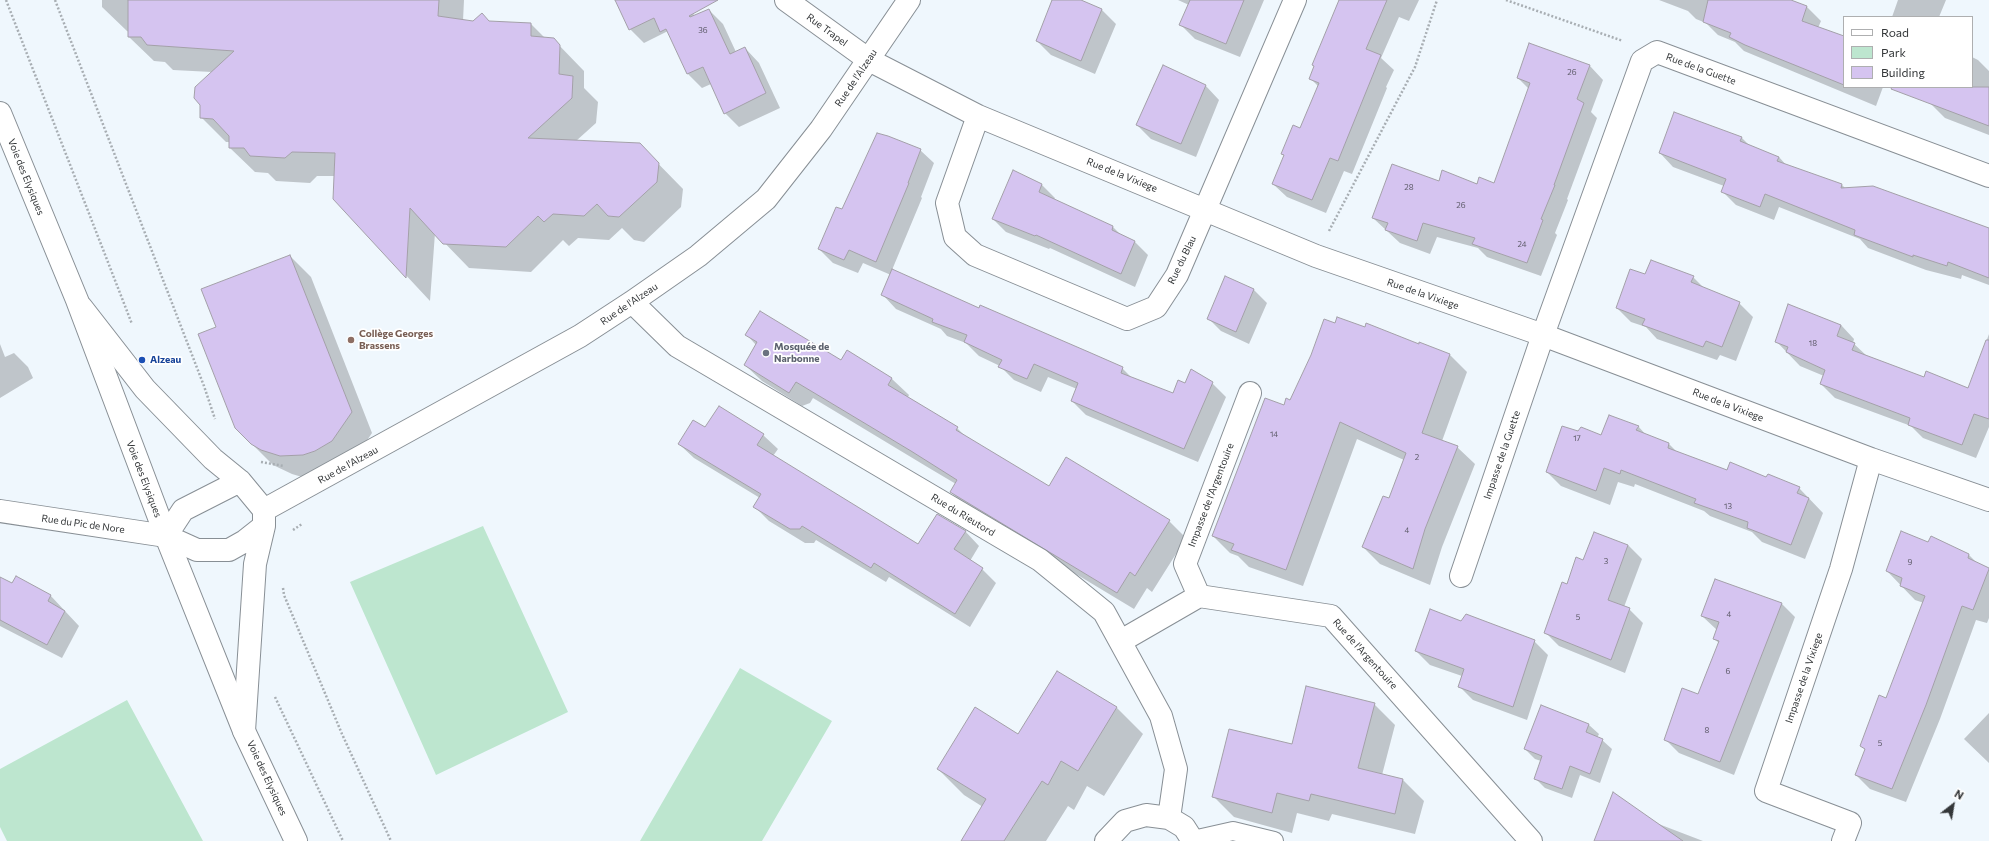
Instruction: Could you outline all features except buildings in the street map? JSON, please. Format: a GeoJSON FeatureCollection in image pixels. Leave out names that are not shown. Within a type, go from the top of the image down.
{"type":"FeatureCollection","features":[{"type":"Feature","properties":{"kind":"street","name":"Rue Trapel"},"geometry":{"type":"LineString","coordinates":[[786,0],[869,60]]}},
{"type":"Feature","properties":{"kind":"street","name":"Rue de l'Alzeau"},"geometry":{"type":"LineString","coordinates":[[166,536],[197,550],[229,550],[246,541],[264,518],[300,491],[573,340],[632,302],[698,256],[766,200],[821,130],[909,0]]}},
{"type":"Feature","properties":{"kind":"street","name":"Rue du Blau"},"geometry":{"type":"LineString","coordinates":[[978,116],[948,203],[955,237],[975,255],[1127,319],[1156,307],[1177,275],[1295,0]]}},
{"type":"Feature","properties":{"kind":"street","name":"Rue de la Guette"},"geometry":{"type":"LineString","coordinates":[[1543,335],[1642,61],[1657,52],[1989,176]]}},
{"type":"Feature","properties":{"kind":"street","name":"Rue de la Vixiege"},"geometry":{"type":"LineString","coordinates":[[869,60],[978,116],[1316,256],[1543,335],[1871,459],[1989,500]]}},
{"type":"Feature","properties":{"kind":"street","name":"Voie des Elysiques"},"geometry":{"type":"LineString","coordinates":[[0,113],[77,300],[166,536],[244,731],[296,841]]}},
{"type":"Feature","properties":{"kind":"street"},"geometry":{"type":"LineString","coordinates":[[77,300],[145,389],[213,459],[240,481],[264,518],[255,564],[244,731]]}},
{"type":"Feature","properties":{"kind":"street","name":"Rue du Rieutord"},"geometry":{"type":"LineString","coordinates":[[632,302],[677,346],[1040,560],[1104,612],[1161,716],[1176,769],[1169,818]]}},
{"type":"Feature","properties":{"kind":"street","name":"Impasse de la Guette"},"geometry":{"type":"LineString","coordinates":[[1461,576],[1543,335]]}},
{"type":"Feature","properties":{"kind":"street","name":"Impasse de l'Argentouire"},"geometry":{"type":"LineString","coordinates":[[1199,596],[1185,564],[1250,393]]}},
{"type":"Feature","properties":{"kind":"street","name":"Impasse de la Vixiege"},"geometry":{"type":"LineString","coordinates":[[1843,841],[1850,823],[1766,790],[1841,568],[1871,459]]}},
{"type":"Feature","properties":{"kind":"street"},"geometry":{"type":"LineString","coordinates":[[166,536],[183,510],[240,481]]}},
{"type":"Feature","properties":{"kind":"street","name":"Rue du Pic de Nore"},"geometry":{"type":"LineString","coordinates":[[0,511],[166,536]]}},
{"type":"Feature","properties":{"kind":"street"},"geometry":{"type":"LineString","coordinates":[[1121,641],[1199,596]]}},
{"type":"Feature","properties":{"kind":"street","name":"Rue de l'Argentouire"},"geometry":{"type":"LineString","coordinates":[[1199,596],[1331,616],[1531,841]]}},
{"type":"Feature","properties":{"kind":"street"},"geometry":{"type":"LineString","coordinates":[[1106,841],[1125,821],[1146,815],[1169,818],[1184,827],[1193,841]]}},
{"type":"Feature","properties":{"kind":"lane"},"geometry":{"type":"LineString","coordinates":[[1193,841],[1233,831],[1274,841]]}},
{"type":"Feature","properties":{"kind":"path"},"geometry":{"type":"LineString","coordinates":[[55,0],[204,386],[216,422]]}},
{"type":"Feature","properties":{"kind":"path"},"geometry":{"type":"LineString","coordinates":[[1316,256],[1415,67],[1437,0]]}},
{"type":"Feature","properties":{"kind":"path"},"geometry":{"type":"LineString","coordinates":[[1506,0],[1657,52]]}},
{"type":"Feature","properties":{"kind":"path"},"geometry":{"type":"LineString","coordinates":[[257,462],[293,468],[300,491],[312,516],[287,534]]}},
{"type":"Feature","properties":{"kind":"path"},"geometry":{"type":"LineString","coordinates":[[282,580],[284,595],[342,734],[390,841]]}},
{"type":"Feature","properties":{"kind":"green space"},"geometry":{"type":"Polygon","coordinates":[[[483,526],[568,712],[436,775],[350,582],[483,526]]]}},
{"type":"Feature","properties":{"kind":"green space"},"geometry":{"type":"Polygon","coordinates":[[[740,668],[832,721],[762,841],[640,841],[740,668]]]}},
{"type":"Feature","properties":{"kind":"green space"},"geometry":{"type":"Polygon","coordinates":[[[127,700],[203,841],[7,841],[0,827],[0,769],[127,700]]]}},
{"type":"Feature","properties":{"kind":"place","name":"Collège Georges Brassens"},"geometry":{"type":"Point","coordinates":[351,340]}},
{"type":"Feature","properties":{"kind":"place","name":"Mosquée de Narbonne"},"geometry":{"type":"Point","coordinates":[766,353]}},
{"type":"Feature","properties":{"kind":"place","name":"Alzeau"},"geometry":{"type":"Point","coordinates":[142,360]}}]}
